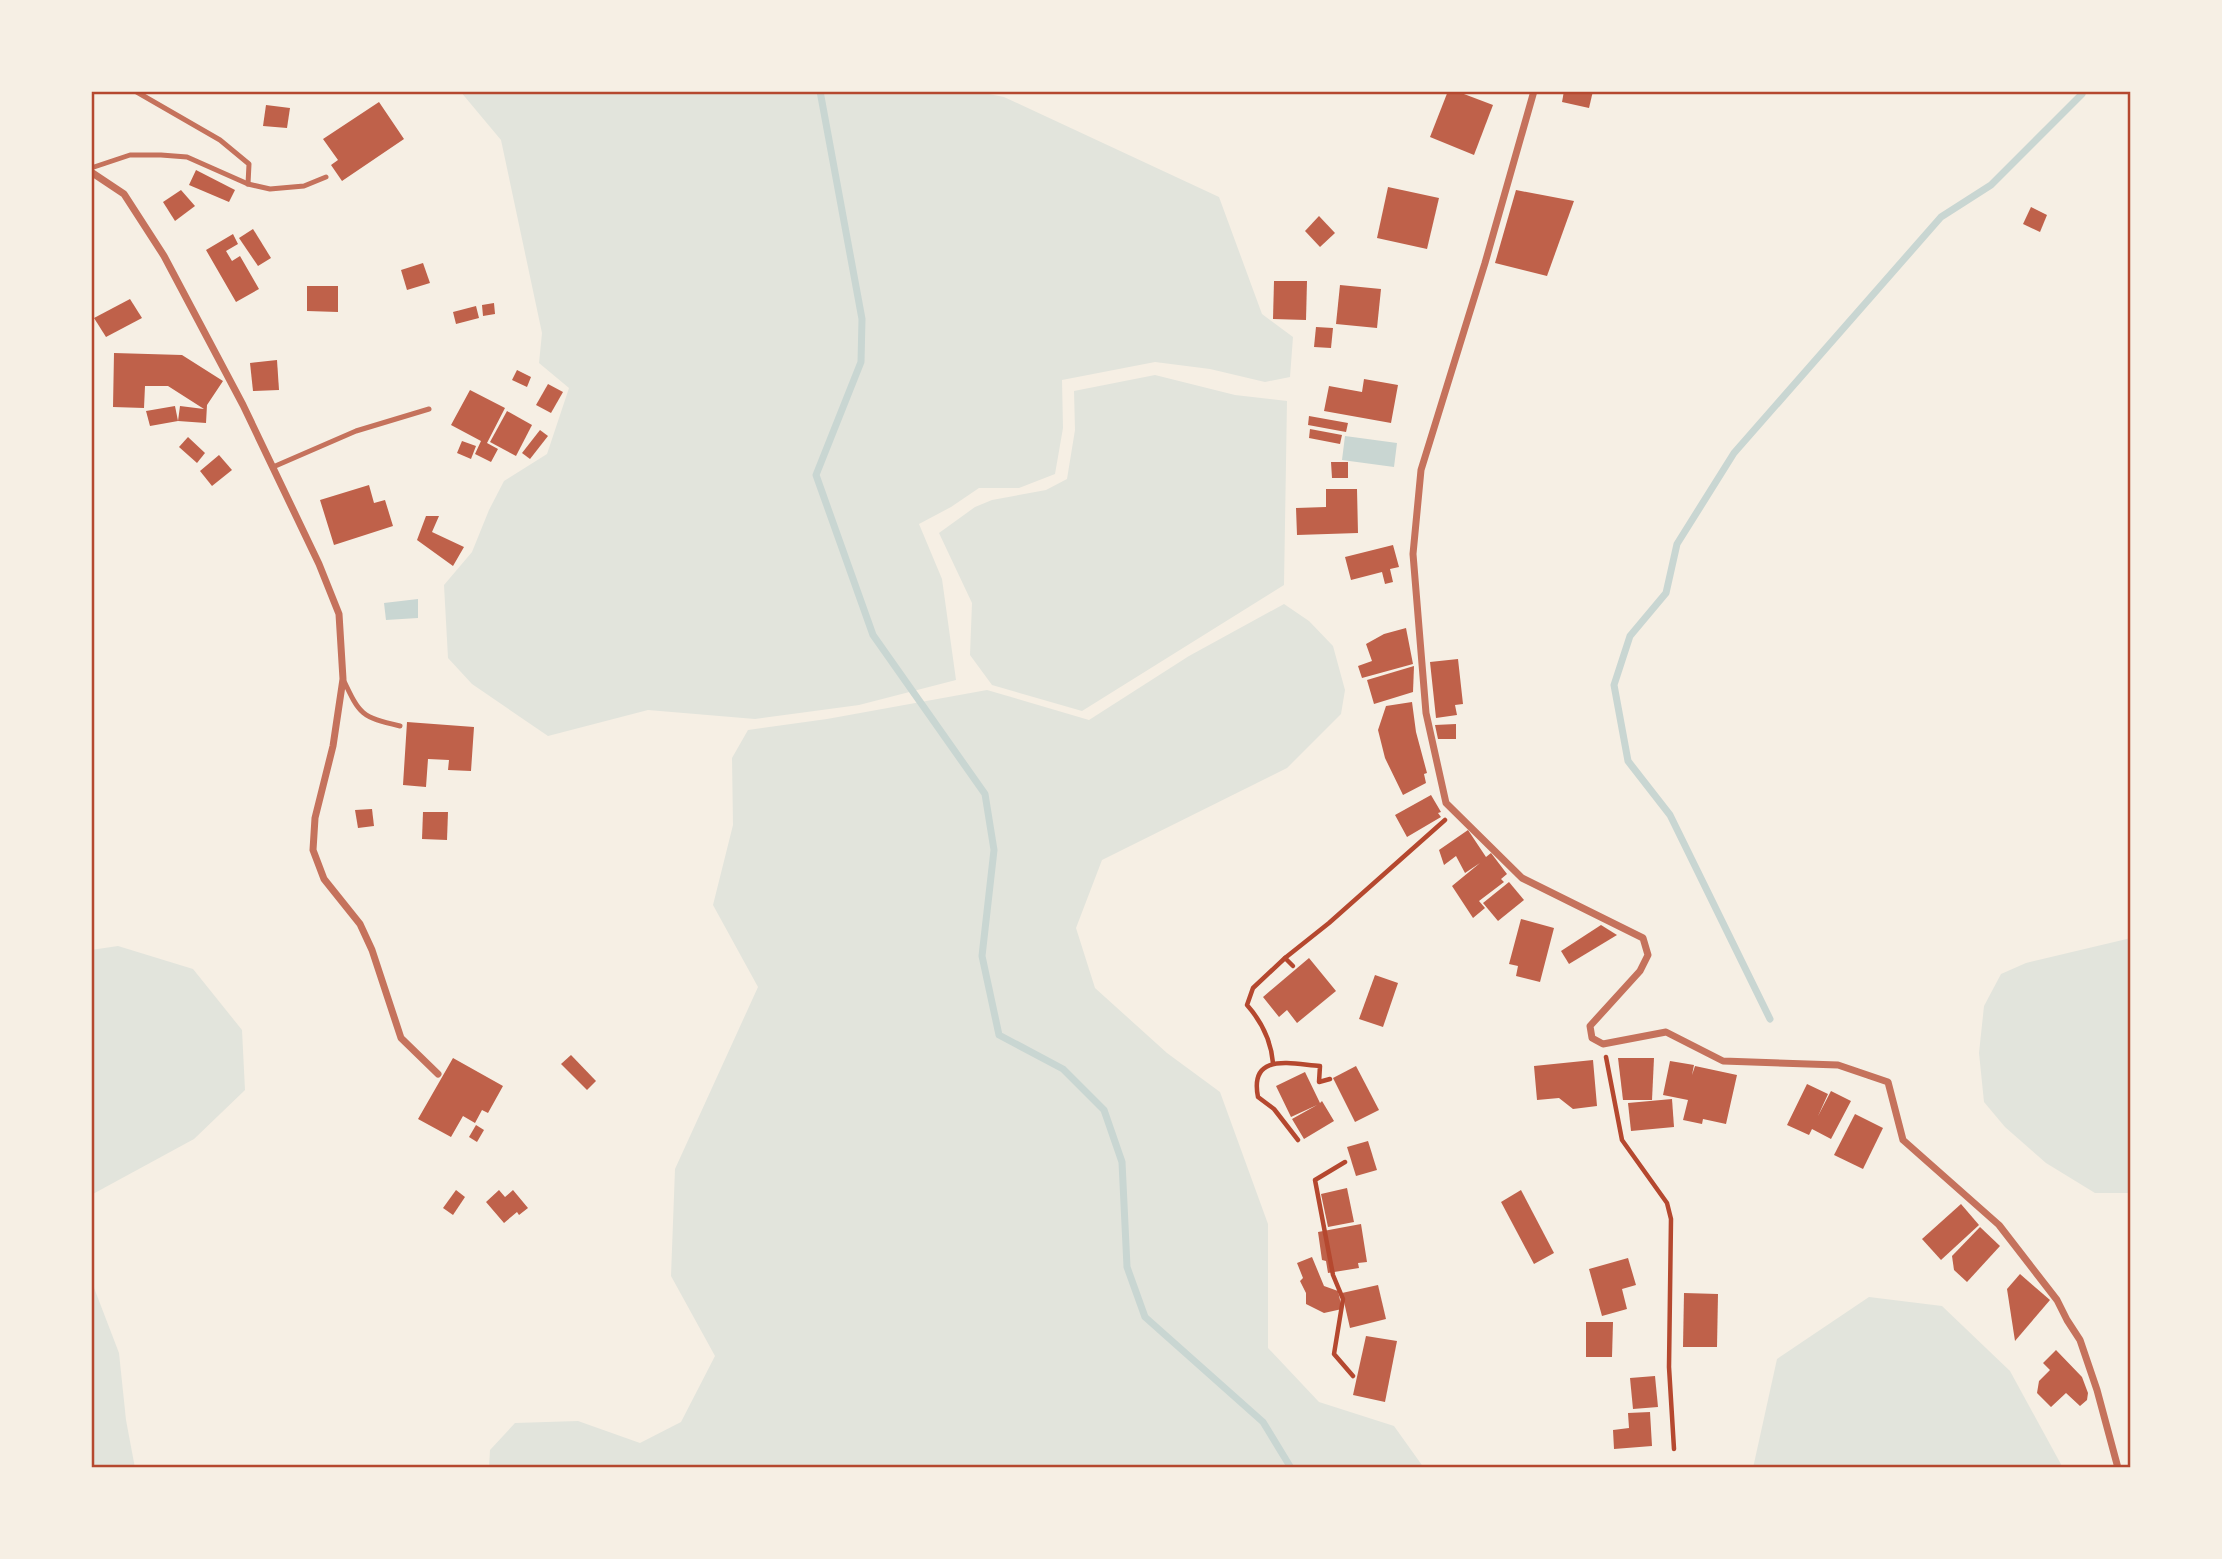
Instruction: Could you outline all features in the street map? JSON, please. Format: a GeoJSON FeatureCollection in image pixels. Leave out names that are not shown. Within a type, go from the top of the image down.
{"type":"FeatureCollection","features":[{"type":"Feature","properties":{"kind":"street"},"geometry":{"type":"LineString","coordinates":[[1534,91],[1485,263],[1421,470],[1413,554],[1426,713],[1446,803],[1522,878],[1643,938],[1648,956],[1640,971],[1590,1026],[1592,1038],[1604,1044],[1665,1032],[1723,1061],[1838,1065],[1888,1082],[1903,1140],[1999,1226],[2057,1300],[2080,1340],[2098,1390],[2118,1468]]}},
{"type":"Feature","properties":{"kind":"street"},"geometry":{"type":"LineString","coordinates":[[91,170],[124,194],[164,256],[273,467],[319,564],[339,614],[343,679],[334,746],[316,818],[313,850],[324,879],[360,924],[372,950],[401,1038],[438,1074]]}},
{"type":"Feature","properties":{"kind":"lane"},"geometry":{"type":"LineString","coordinates":[[135,91],[220,140],[249,164],[248,184]]}},
{"type":"Feature","properties":{"kind":"lane"},"geometry":{"type":"LineString","coordinates":[[91,170],[130,155],[187,157],[248,184],[270,189],[304,186],[326,177]]}},
{"type":"Feature","properties":{"kind":"lane"},"geometry":{"type":"LineString","coordinates":[[273,467],[356,431],[429,409]]}},
{"type":"Feature","properties":{"kind":"lane"},"geometry":{"type":"LineString","coordinates":[[343,679],[358,709],[372,720],[400,726]]}},
{"type":"Feature","properties":{"kind":"path"},"geometry":{"type":"LineString","coordinates":[[1273,1063],[1272,1049],[1266,1032],[1246,1002],[1253,988],[1454,812]]}},
{"type":"Feature","properties":{"kind":"path"},"geometry":{"type":"LineString","coordinates":[[1285,958],[1293,966]]}},
{"type":"Feature","properties":{"kind":"path"},"geometry":{"type":"LineString","coordinates":[[1604,1044],[1622,1140],[1667,1203],[1671,1219],[1669,1367],[1674,1449]]}},
{"type":"Feature","properties":{"kind":"path"},"geometry":{"type":"LineString","coordinates":[[1298,1140],[1274,1109],[1258,1097],[1256,1086],[1262,1069],[1273,1063],[1320,1066],[1319,1082],[1330,1079]]}},
{"type":"Feature","properties":{"kind":"path"},"geometry":{"type":"LineString","coordinates":[[1311,1078],[1319,1073]]}},
{"type":"Feature","properties":{"kind":"path"},"geometry":{"type":"LineString","coordinates":[[1345,1162],[1315,1180],[1334,1275],[1343,1298],[1334,1354],[1353,1376]]}},
{"type":"Feature","properties":{"kind":"shaded area"},"geometry":{"type":"Polygon","coordinates":[[[460,91],[973,91],[1004,97],[1219,197],[1262,314],[1293,337],[1290,377],[1265,382],[1210,369],[1155,362],[1062,380],[1063,428],[1055,474],[1019,488],[979,488],[919,524],[942,579],[956,680],[859,705],[755,719],[648,710],[548,736],[472,684],[448,658],[444,585],[472,552],[504,481],[547,454],[569,388],[539,363],[542,333],[501,140],[460,91]]]}},
{"type":"Feature","properties":{"kind":"shaded area"},"geometry":{"type":"Polygon","coordinates":[[[1155,375],[1235,395],[1287,401],[1284,585],[1082,711],[992,685],[970,655],[972,603],[939,533],[975,507],[992,500],[1046,490],[1067,479],[1075,430],[1074,391],[1155,375]]]}},
{"type":"Feature","properties":{"kind":"shaded area"},"geometry":{"type":"Polygon","coordinates":[[[1345,436],[1397,443],[1394,467],[1342,460],[1345,436]]]}},
{"type":"Feature","properties":{"kind":"shaded area"},"geometry":{"type":"Polygon","coordinates":[[[418,599],[418,618],[386,620],[384,603],[418,599]]]}},
{"type":"Feature","properties":{"kind":"shaded area"},"geometry":{"type":"Polygon","coordinates":[[[1284,604],[1309,621],[1333,646],[1345,690],[1341,714],[1287,768],[1102,860],[1076,928],[1095,988],[1167,1053],[1220,1092],[1268,1224],[1268,1348],[1319,1402],[1394,1426],[1424,1468],[489,1468],[490,1450],[515,1423],[578,1421],[640,1443],[681,1422],[715,1356],[671,1276],[675,1169],[758,987],[713,905],[733,825],[732,758],[748,730],[827,719],[987,690],[1089,720],[1189,656],[1284,604]]]}},
{"type":"Feature","properties":{"kind":"shaded area"},"geometry":{"type":"Polygon","coordinates":[[[2131,938],[2131,1193],[2095,1193],[2046,1163],[2005,1127],[1984,1102],[1979,1053],[1984,1006],[2001,974],[2026,963],[2131,938]]]}},
{"type":"Feature","properties":{"kind":"shaded area"},"geometry":{"type":"Polygon","coordinates":[[[118,946],[193,969],[242,1030],[245,1090],[194,1139],[91,1195],[91,950],[118,946]]]}},
{"type":"Feature","properties":{"kind":"shaded area"},"geometry":{"type":"Polygon","coordinates":[[[91,1280],[119,1353],[126,1420],[135,1468],[91,1468],[91,1280]]]}},
{"type":"Feature","properties":{"kind":"shaded area"},"geometry":{"type":"Polygon","coordinates":[[[1869,1297],[1942,1306],[2010,1371],[2063,1468],[1753,1468],[1777,1359],[1869,1297]]]}},
{"type":"Feature","properties":{"kind":"building"},"geometry":{"type":"Polygon","coordinates":[[[1448,91],[1456,91],[1493,105],[1474,155],[1430,137],[1448,91]]]}},
{"type":"Feature","properties":{"kind":"building"},"geometry":{"type":"Polygon","coordinates":[[[1564,91],[1593,91],[1589,108],[1562,102],[1564,91]]]}},
{"type":"Feature","properties":{"kind":"building"},"geometry":{"type":"Polygon","coordinates":[[[379,102],[404,139],[342,181],[331,165],[338,160],[323,139],[379,102]]]}},
{"type":"Feature","properties":{"kind":"building"},"geometry":{"type":"Polygon","coordinates":[[[266,105],[290,108],[287,128],[263,126],[266,105]]]}},
{"type":"Feature","properties":{"kind":"building"},"geometry":{"type":"Polygon","coordinates":[[[196,170],[235,190],[229,202],[189,185],[196,170]]]}},
{"type":"Feature","properties":{"kind":"building"},"geometry":{"type":"Polygon","coordinates":[[[1388,187],[1439,198],[1427,249],[1377,238],[1388,187]]]}},
{"type":"Feature","properties":{"kind":"building"},"geometry":{"type":"Polygon","coordinates":[[[181,190],[195,206],[175,221],[163,202],[181,190]]]}},
{"type":"Feature","properties":{"kind":"building"},"geometry":{"type":"Polygon","coordinates":[[[1516,190],[1574,201],[1547,276],[1495,263],[1516,190]]]}},
{"type":"Feature","properties":{"kind":"building"},"geometry":{"type":"Polygon","coordinates":[[[2031,207],[2047,215],[2040,232],[2023,224],[2031,207]]]}},
{"type":"Feature","properties":{"kind":"building"},"geometry":{"type":"Polygon","coordinates":[[[1319,216],[1335,233],[1320,247],[1305,231],[1319,216]]]}},
{"type":"Feature","properties":{"kind":"building"},"geometry":{"type":"Polygon","coordinates":[[[253,229],[271,258],[258,266],[239,238],[253,229]]]}},
{"type":"Feature","properties":{"kind":"building"},"geometry":{"type":"Polygon","coordinates":[[[233,234],[238,244],[226,251],[232,261],[240,256],[259,289],[236,302],[206,250],[233,234]]]}},
{"type":"Feature","properties":{"kind":"building"},"geometry":{"type":"Polygon","coordinates":[[[423,263],[430,283],[407,290],[401,270],[423,263]]]}},
{"type":"Feature","properties":{"kind":"building"},"geometry":{"type":"Polygon","coordinates":[[[1274,281],[1307,281],[1306,320],[1273,319],[1274,281]]]}},
{"type":"Feature","properties":{"kind":"building"},"geometry":{"type":"Polygon","coordinates":[[[1340,285],[1381,289],[1377,328],[1336,324],[1340,285]]]}},
{"type":"Feature","properties":{"kind":"building"},"geometry":{"type":"Polygon","coordinates":[[[307,286],[338,286],[338,312],[307,311],[307,286]]]}},
{"type":"Feature","properties":{"kind":"building"},"geometry":{"type":"Polygon","coordinates":[[[130,299],[142,318],[106,337],[94,318],[130,299]]]}},
{"type":"Feature","properties":{"kind":"building"},"geometry":{"type":"Polygon","coordinates":[[[494,303],[495,314],[483,316],[482,305],[494,303]]]}},
{"type":"Feature","properties":{"kind":"building"},"geometry":{"type":"Polygon","coordinates":[[[476,306],[479,318],[456,324],[453,312],[476,306]]]}},
{"type":"Feature","properties":{"kind":"building"},"geometry":{"type":"Polygon","coordinates":[[[1316,327],[1333,328],[1331,348],[1314,347],[1316,327]]]}},
{"type":"Feature","properties":{"kind":"building"},"geometry":{"type":"Polygon","coordinates":[[[114,353],[182,355],[223,381],[207,405],[206,423],[178,421],[180,406],[204,409],[168,386],[145,386],[144,408],[113,407],[114,353]]]}},
{"type":"Feature","properties":{"kind":"building"},"geometry":{"type":"Polygon","coordinates":[[[277,360],[279,390],[253,391],[250,363],[277,360]]]}},
{"type":"Feature","properties":{"kind":"building"},"geometry":{"type":"Polygon","coordinates":[[[517,370],[531,377],[527,387],[512,380],[517,370]]]}},
{"type":"Feature","properties":{"kind":"building"},"geometry":{"type":"Polygon","coordinates":[[[1364,379],[1398,385],[1391,423],[1324,411],[1329,386],[1362,392],[1364,379]]]}},
{"type":"Feature","properties":{"kind":"building"},"geometry":{"type":"Polygon","coordinates":[[[548,384],[563,392],[551,413],[536,405],[548,384]]]}},
{"type":"Feature","properties":{"kind":"building"},"geometry":{"type":"Polygon","coordinates":[[[470,390],[505,408],[487,443],[498,449],[491,462],[475,454],[481,441],[451,425],[470,390]]]}},
{"type":"Feature","properties":{"kind":"building"},"geometry":{"type":"Polygon","coordinates":[[[175,406],[178,421],[150,426],[146,411],[175,406]]]}},
{"type":"Feature","properties":{"kind":"building"},"geometry":{"type":"Polygon","coordinates":[[[507,411],[532,425],[516,456],[490,442],[507,411]]]}},
{"type":"Feature","properties":{"kind":"building"},"geometry":{"type":"Polygon","coordinates":[[[1309,416],[1348,423],[1346,432],[1308,425],[1309,416]]]}},
{"type":"Feature","properties":{"kind":"building"},"geometry":{"type":"Polygon","coordinates":[[[1310,429],[1342,435],[1340,444],[1309,438],[1310,429]]]}},
{"type":"Feature","properties":{"kind":"building"},"geometry":{"type":"Polygon","coordinates":[[[540,430],[548,436],[530,459],[522,453],[540,430]]]}},
{"type":"Feature","properties":{"kind":"building"},"geometry":{"type":"Polygon","coordinates":[[[188,437],[205,453],[197,463],[179,447],[188,437]]]}},
{"type":"Feature","properties":{"kind":"building"},"geometry":{"type":"Polygon","coordinates":[[[462,441],[476,446],[471,459],[457,453],[462,441]]]}},
{"type":"Feature","properties":{"kind":"building"},"geometry":{"type":"Polygon","coordinates":[[[219,455],[232,470],[212,486],[200,471],[219,455]]]}},
{"type":"Feature","properties":{"kind":"building"},"geometry":{"type":"Polygon","coordinates":[[[1331,462],[1348,462],[1348,478],[1332,478],[1331,462]]]}},
{"type":"Feature","properties":{"kind":"building"},"geometry":{"type":"Polygon","coordinates":[[[369,485],[374,503],[385,500],[393,526],[334,545],[320,500],[369,485]]]}},
{"type":"Feature","properties":{"kind":"building"},"geometry":{"type":"Polygon","coordinates":[[[1326,489],[1357,489],[1358,533],[1297,535],[1296,508],[1326,507],[1326,489]]]}},
{"type":"Feature","properties":{"kind":"building"},"geometry":{"type":"Polygon","coordinates":[[[426,516],[439,516],[432,532],[464,547],[453,566],[417,540],[426,516]]]}},
{"type":"Feature","properties":{"kind":"building"},"geometry":{"type":"Polygon","coordinates":[[[1393,545],[1399,567],[1390,569],[1393,582],[1385,584],[1382,572],[1351,580],[1345,557],[1393,545]]]}},
{"type":"Feature","properties":{"kind":"building"},"geometry":{"type":"Polygon","coordinates":[[[1406,628],[1413,664],[1362,678],[1358,666],[1372,661],[1366,644],[1384,634],[1406,628]]]}},
{"type":"Feature","properties":{"kind":"building"},"geometry":{"type":"Polygon","coordinates":[[[1458,659],[1463,704],[1455,705],[1457,715],[1436,718],[1430,662],[1458,659]]]}},
{"type":"Feature","properties":{"kind":"building"},"geometry":{"type":"Polygon","coordinates":[[[1414,666],[1413,692],[1374,704],[1367,680],[1414,666]]]}},
{"type":"Feature","properties":{"kind":"building"},"geometry":{"type":"Polygon","coordinates":[[[1412,702],[1416,732],[1427,773],[1424,774],[1426,783],[1403,795],[1385,758],[1378,730],[1386,706],[1412,702]]]}},
{"type":"Feature","properties":{"kind":"building"},"geometry":{"type":"Polygon","coordinates":[[[407,722],[474,727],[471,771],[448,770],[449,760],[428,759],[426,787],[403,785],[407,722]]]}},
{"type":"Feature","properties":{"kind":"building"},"geometry":{"type":"Polygon","coordinates":[[[1456,724],[1456,739],[1438,739],[1435,725],[1456,724]]]}},
{"type":"Feature","properties":{"kind":"building"},"geometry":{"type":"Polygon","coordinates":[[[1431,795],[1441,817],[1407,837],[1395,815],[1431,795]]]}},
{"type":"Feature","properties":{"kind":"building"},"geometry":{"type":"Polygon","coordinates":[[[372,809],[374,826],[358,828],[355,810],[372,809]]]}},
{"type":"Feature","properties":{"kind":"building"},"geometry":{"type":"Polygon","coordinates":[[[423,812],[448,812],[447,840],[422,839],[423,812]]]}},
{"type":"Feature","properties":{"kind":"building"},"geometry":{"type":"Polygon","coordinates":[[[1468,830],[1486,857],[1491,853],[1507,874],[1501,879],[1504,882],[1479,901],[1485,908],[1473,918],[1452,886],[1480,863],[1465,873],[1456,856],[1444,865],[1439,850],[1468,830]]]}},
{"type":"Feature","properties":{"kind":"building"},"geometry":{"type":"Polygon","coordinates":[[[1509,882],[1524,900],[1498,921],[1483,903],[1509,882]]]}},
{"type":"Feature","properties":{"kind":"building"},"geometry":{"type":"Polygon","coordinates":[[[1521,919],[1554,928],[1540,982],[1516,976],[1518,966],[1509,964],[1521,919]]]}},
{"type":"Feature","properties":{"kind":"building"},"geometry":{"type":"Polygon","coordinates":[[[1601,925],[1617,935],[1569,964],[1561,951],[1601,925]]]}},
{"type":"Feature","properties":{"kind":"building"},"geometry":{"type":"Polygon","coordinates":[[[1309,958],[1336,991],[1297,1023],[1287,1010],[1279,1017],[1263,997],[1309,958]]]}},
{"type":"Feature","properties":{"kind":"building"},"geometry":{"type":"Polygon","coordinates":[[[1375,975],[1398,983],[1383,1027],[1359,1019],[1375,975]]]}},
{"type":"Feature","properties":{"kind":"building"},"geometry":{"type":"Polygon","coordinates":[[[571,1055],[596,1081],[587,1090],[561,1064],[571,1055]]]}},
{"type":"Feature","properties":{"kind":"building"},"geometry":{"type":"Polygon","coordinates":[[[453,1058],[503,1086],[488,1113],[482,1110],[475,1123],[463,1116],[451,1137],[418,1119],[453,1058]]]}},
{"type":"Feature","properties":{"kind":"building"},"geometry":{"type":"Polygon","coordinates":[[[1618,1058],[1654,1058],[1652,1100],[1623,1100],[1618,1058]]]}},
{"type":"Feature","properties":{"kind":"building"},"geometry":{"type":"Polygon","coordinates":[[[1593,1060],[1597,1106],[1573,1109],[1559,1098],[1537,1100],[1534,1066],[1593,1060]]]}},
{"type":"Feature","properties":{"kind":"building"},"geometry":{"type":"Polygon","coordinates":[[[1670,1061],[1694,1065],[1692,1075],[1695,1066],[1737,1075],[1726,1124],[1703,1119],[1702,1124],[1683,1120],[1688,1100],[1663,1095],[1670,1061]]]}},
{"type":"Feature","properties":{"kind":"building"},"geometry":{"type":"Polygon","coordinates":[[[1356,1066],[1379,1110],[1355,1122],[1333,1078],[1356,1066]]]}},
{"type":"Feature","properties":{"kind":"building"},"geometry":{"type":"Polygon","coordinates":[[[1305,1072],[1320,1103],[1322,1101],[1334,1121],[1304,1139],[1292,1119],[1317,1105],[1291,1117],[1276,1086],[1305,1072]]]}},
{"type":"Feature","properties":{"kind":"building"},"geometry":{"type":"Polygon","coordinates":[[[1807,1084],[1828,1094],[1818,1116],[1831,1091],[1851,1101],[1831,1139],[1812,1129],[1809,1135],[1787,1125],[1807,1084]]]}},
{"type":"Feature","properties":{"kind":"building"},"geometry":{"type":"Polygon","coordinates":[[[1672,1099],[1674,1127],[1631,1131],[1628,1103],[1672,1099]]]}},
{"type":"Feature","properties":{"kind":"building"},"geometry":{"type":"Polygon","coordinates":[[[1855,1114],[1883,1128],[1863,1169],[1834,1155],[1855,1114]]]}},
{"type":"Feature","properties":{"kind":"building"},"geometry":{"type":"Polygon","coordinates":[[[476,1125],[484,1130],[477,1142],[469,1137],[476,1125]]]}},
{"type":"Feature","properties":{"kind":"building"},"geometry":{"type":"Polygon","coordinates":[[[1368,1141],[1377,1170],[1356,1176],[1347,1147],[1368,1141]]]}},
{"type":"Feature","properties":{"kind":"building"},"geometry":{"type":"Polygon","coordinates":[[[1347,1188],[1354,1222],[1328,1227],[1321,1194],[1347,1188]]]}},
{"type":"Feature","properties":{"kind":"building"},"geometry":{"type":"Polygon","coordinates":[[[456,1190],[465,1197],[453,1215],[443,1208],[456,1190]]]}},
{"type":"Feature","properties":{"kind":"building"},"geometry":{"type":"Polygon","coordinates":[[[499,1190],[505,1197],[513,1190],[528,1208],[519,1215],[517,1212],[504,1223],[486,1202],[499,1190]]]}},
{"type":"Feature","properties":{"kind":"building"},"geometry":{"type":"Polygon","coordinates":[[[1521,1190],[1554,1253],[1534,1264],[1501,1202],[1521,1190]]]}},
{"type":"Feature","properties":{"kind":"building"},"geometry":{"type":"Polygon","coordinates":[[[1961,1204],[1979,1225],[1941,1260],[1922,1239],[1961,1204]]]}},
{"type":"Feature","properties":{"kind":"building"},"geometry":{"type":"Polygon","coordinates":[[[1361,1224],[1367,1262],[1358,1263],[1359,1268],[1328,1273],[1326,1261],[1322,1260],[1318,1232],[1361,1224]]]}},
{"type":"Feature","properties":{"kind":"building"},"geometry":{"type":"Polygon","coordinates":[[[1980,1227],[2000,1246],[1967,1282],[1954,1270],[1952,1256],[1980,1227]]]}},
{"type":"Feature","properties":{"kind":"building"},"geometry":{"type":"Polygon","coordinates":[[[1312,1257],[1324,1286],[1338,1291],[1342,1309],[1324,1313],[1306,1304],[1306,1293],[1300,1281],[1303,1278],[1297,1263],[1312,1257]]]}},
{"type":"Feature","properties":{"kind":"building"},"geometry":{"type":"Polygon","coordinates":[[[1628,1258],[1636,1285],[1622,1289],[1627,1309],[1602,1316],[1589,1269],[1628,1258]]]}},
{"type":"Feature","properties":{"kind":"building"},"geometry":{"type":"Polygon","coordinates":[[[2020,1274],[2050,1300],[2015,1341],[2007,1289],[2020,1274]]]}},
{"type":"Feature","properties":{"kind":"building"},"geometry":{"type":"Polygon","coordinates":[[[1378,1285],[1386,1319],[1350,1328],[1342,1293],[1378,1285]]]}},
{"type":"Feature","properties":{"kind":"building"},"geometry":{"type":"Polygon","coordinates":[[[1684,1293],[1718,1294],[1717,1347],[1683,1347],[1684,1293]]]}},
{"type":"Feature","properties":{"kind":"building"},"geometry":{"type":"Polygon","coordinates":[[[1586,1322],[1613,1322],[1612,1357],[1586,1357],[1586,1322]]]}},
{"type":"Feature","properties":{"kind":"building"},"geometry":{"type":"Polygon","coordinates":[[[1366,1336],[1397,1341],[1385,1402],[1353,1395],[1366,1336]]]}},
{"type":"Feature","properties":{"kind":"building"},"geometry":{"type":"Polygon","coordinates":[[[2056,1350],[2082,1377],[2088,1393],[2087,1400],[2080,1406],[2066,1393],[2051,1407],[2037,1393],[2039,1381],[2050,1370],[2043,1363],[2056,1350]]]}},
{"type":"Feature","properties":{"kind":"building"},"geometry":{"type":"Polygon","coordinates":[[[1655,1376],[1658,1407],[1633,1409],[1630,1378],[1655,1376]]]}},
{"type":"Feature","properties":{"kind":"building"},"geometry":{"type":"Polygon","coordinates":[[[1650,1412],[1652,1446],[1614,1449],[1613,1430],[1629,1428],[1628,1413],[1650,1412]]]}},
{"type":"Feature","properties":{"kind":"waterway"},"geometry":{"type":"LineString","coordinates":[[820,91],[862,319],[861,362],[816,475],[873,635],[985,794],[994,850],[982,956],[999,1035],[1063,1069],[1104,1110],[1122,1162],[1127,1267],[1145,1317],[1263,1422],[1291,1468]]}},
{"type":"Feature","properties":{"kind":"waterway"},"geometry":{"type":"LineString","coordinates":[[1770,1019],[1670,815],[1628,761],[1614,685],[1630,636],[1666,593],[1677,544],[1734,453],[1941,217],[1991,185],[2082,94]]}}]}
